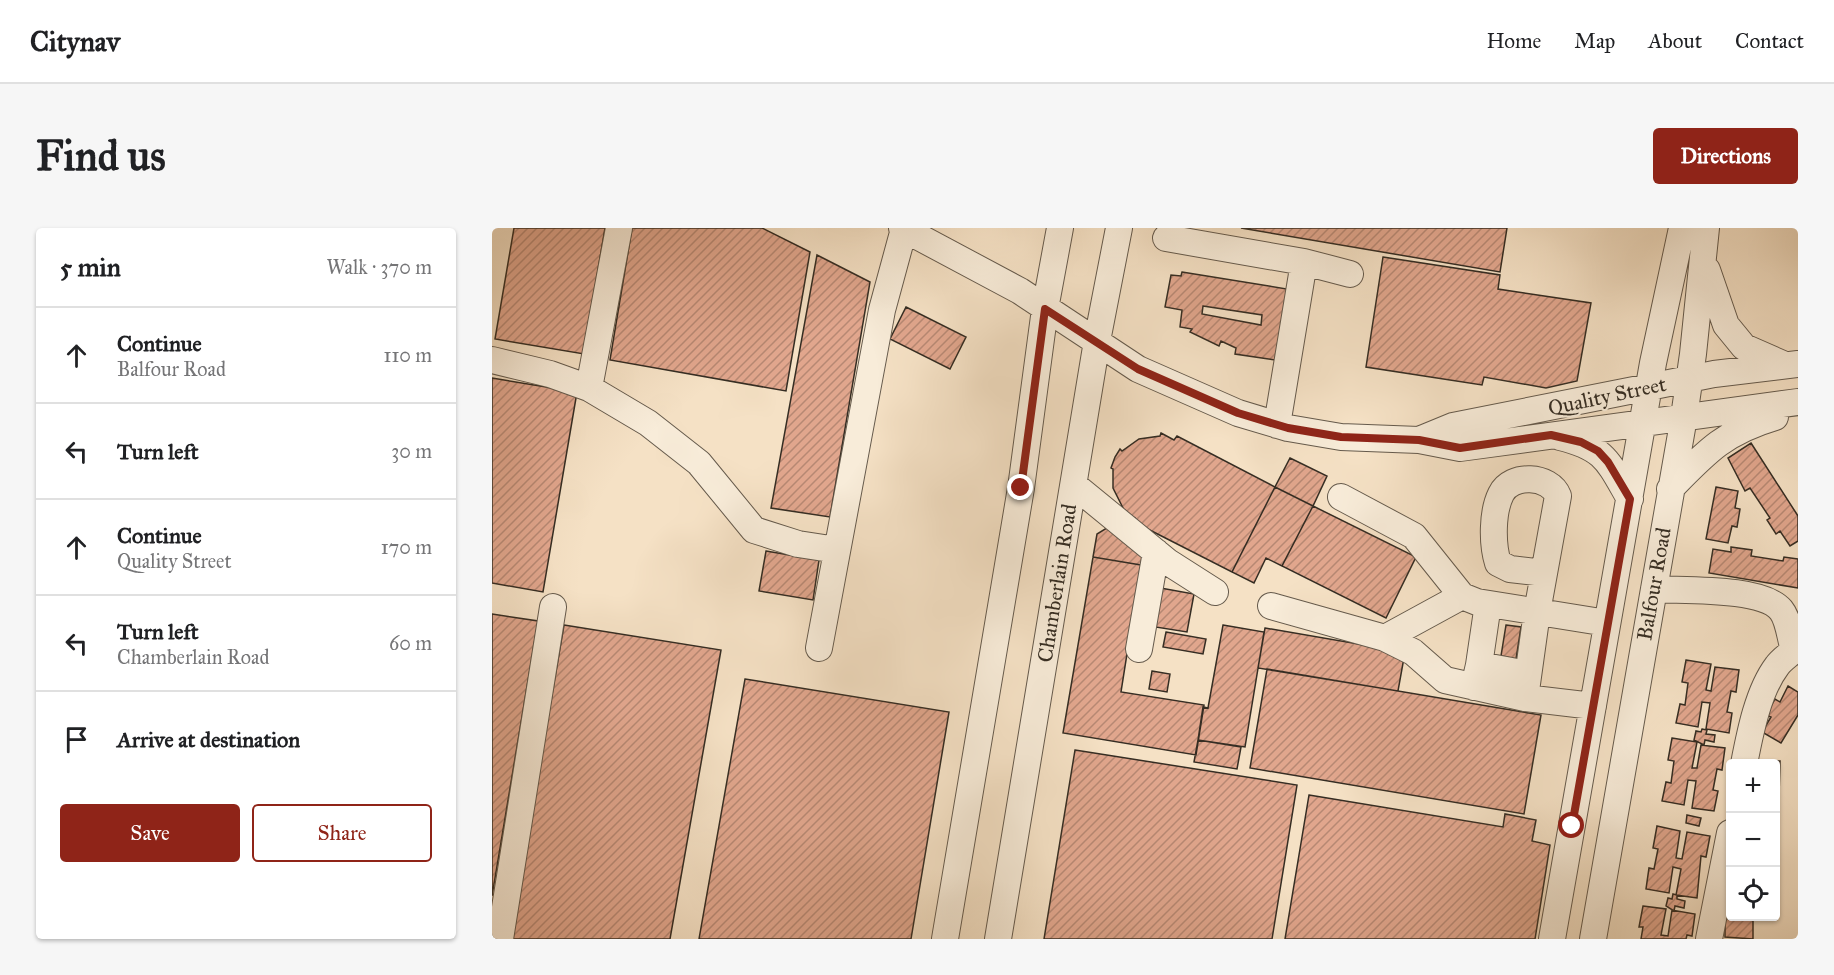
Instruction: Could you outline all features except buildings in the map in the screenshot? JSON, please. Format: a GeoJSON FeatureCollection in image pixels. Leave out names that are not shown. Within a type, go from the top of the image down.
{"type":"FeatureCollection","features":[{"type":"Feature","properties":{"kind":"street"},"geometry":{"type":"LineString","coordinates":[[589,388],[619,228]]}},
{"type":"Feature","properties":{"kind":"street"},"geometry":{"type":"LineString","coordinates":[[819,648],[882,310],[903,228]]}},
{"type":"Feature","properties":{"kind":"street","name":"Quality Street"},"geometry":{"type":"LineString","coordinates":[[903,228],[1020,291],[1138,369],[1238,413],[1277,424],[1341,437],[1419,440],[1460,448],[1798,402]]}},
{"type":"Feature","properties":{"kind":"street"},"geometry":{"type":"LineString","coordinates":[[945,939],[1021,488],[1045,309],[1060,228]]}},
{"type":"Feature","properties":{"kind":"street","name":"Chamberlain Road"},"geometry":{"type":"LineString","coordinates":[[998,939],[1096,341],[1119,228]]}},
{"type":"Feature","properties":{"kind":"street","name":"Balfour Road"},"geometry":{"type":"LineString","coordinates":[[1552,939],[1649,387],[1682,228]]}},
{"type":"Feature","properties":{"kind":"street","name":"Balfour Road"},"geometry":{"type":"LineString","coordinates":[[1593,939],[1684,417],[1704,261],[1706,228]]}},
{"type":"Feature","properties":{"kind":"street"},"geometry":{"type":"LineString","coordinates":[[1166,238],[1304,262],[1350,274]]}},
{"type":"Feature","properties":{"kind":"street"},"geometry":{"type":"LineString","coordinates":[[1704,261],[1726,325],[1744,347],[1792,365]]}},
{"type":"Feature","properties":{"kind":"street"},"geometry":{"type":"LineString","coordinates":[[1277,424],[1304,262]]}},
{"type":"Feature","properties":{"kind":"street"},"geometry":{"type":"LineString","coordinates":[[492,360],[550,374],[589,388],[648,423],[699,463],[754,530],[798,544],[837,550]]}},
{"type":"Feature","properties":{"kind":"street","name":"Quality Street"},"geometry":{"type":"LineString","coordinates":[[1419,440],[1453,426],[1509,417],[1689,379],[1792,365]]}},
{"type":"Feature","properties":{"kind":"street"},"geometry":{"type":"LineString","coordinates":[[1670,489],[1717,443],[1744,426],[1798,410]]}},
{"type":"Feature","properties":{"kind":"street"},"geometry":{"type":"LineString","coordinates":[[1551,435],[1581,442],[1598,451],[1608,462],[1630,499]]}},
{"type":"Feature","properties":{"kind":"street"},"geometry":{"type":"LineString","coordinates":[[1074,485],[1156,552],[1215,592]]}},
{"type":"Feature","properties":{"kind":"street"},"geometry":{"type":"LineString","coordinates":[[1341,498],[1414,536],[1462,596],[1488,604],[1607,624]]}},
{"type":"Feature","properties":{"kind":"street"},"geometry":{"type":"LineString","coordinates":[[1139,649],[1156,552]]}},
{"type":"Feature","properties":{"kind":"street"},"geometry":{"type":"LineString","coordinates":[[1526,686],[1544,573]]}},
{"type":"Feature","properties":{"kind":"street"},"geometry":{"type":"LineString","coordinates":[[1653,589],[1753,596],[1773,604],[1782,611],[1797,649],[1778,665],[1770,676],[1745,759]]}},
{"type":"Feature","properties":{"kind":"street"},"geometry":{"type":"LineString","coordinates":[[1385,638],[1462,596]]}},
{"type":"Feature","properties":{"kind":"street"},"geometry":{"type":"LineString","coordinates":[[1476,676],[1488,604]]}},
{"type":"Feature","properties":{"kind":"street"},"geometry":{"type":"LineString","coordinates":[[1271,606],[1385,638],[1413,652],[1445,680],[1476,676],[1526,686],[1593,706]]}},
{"type":"Feature","properties":{"kind":"street"},"geometry":{"type":"LineString","coordinates":[[500,939],[553,608]]}},
{"type":"Feature","properties":{"kind":"street"},"geometry":{"type":"LineString","coordinates":[[1572,826],[1612,831]]}},
{"type":"Feature","properties":{"kind":"street"},"geometry":{"type":"LineString","coordinates":[[1709,939],[1726,857]]}},
{"type":"Feature","properties":{"kind":"route"},"geometry":{"type":"LineString","coordinates":[[1021,488],[1045,309],[1138,369],[1238,413],[1288,428],[1341,437],[1419,440],[1460,448],[1551,435],[1581,442],[1598,451],[1608,462],[1630,499],[1572,826]]}}]}
